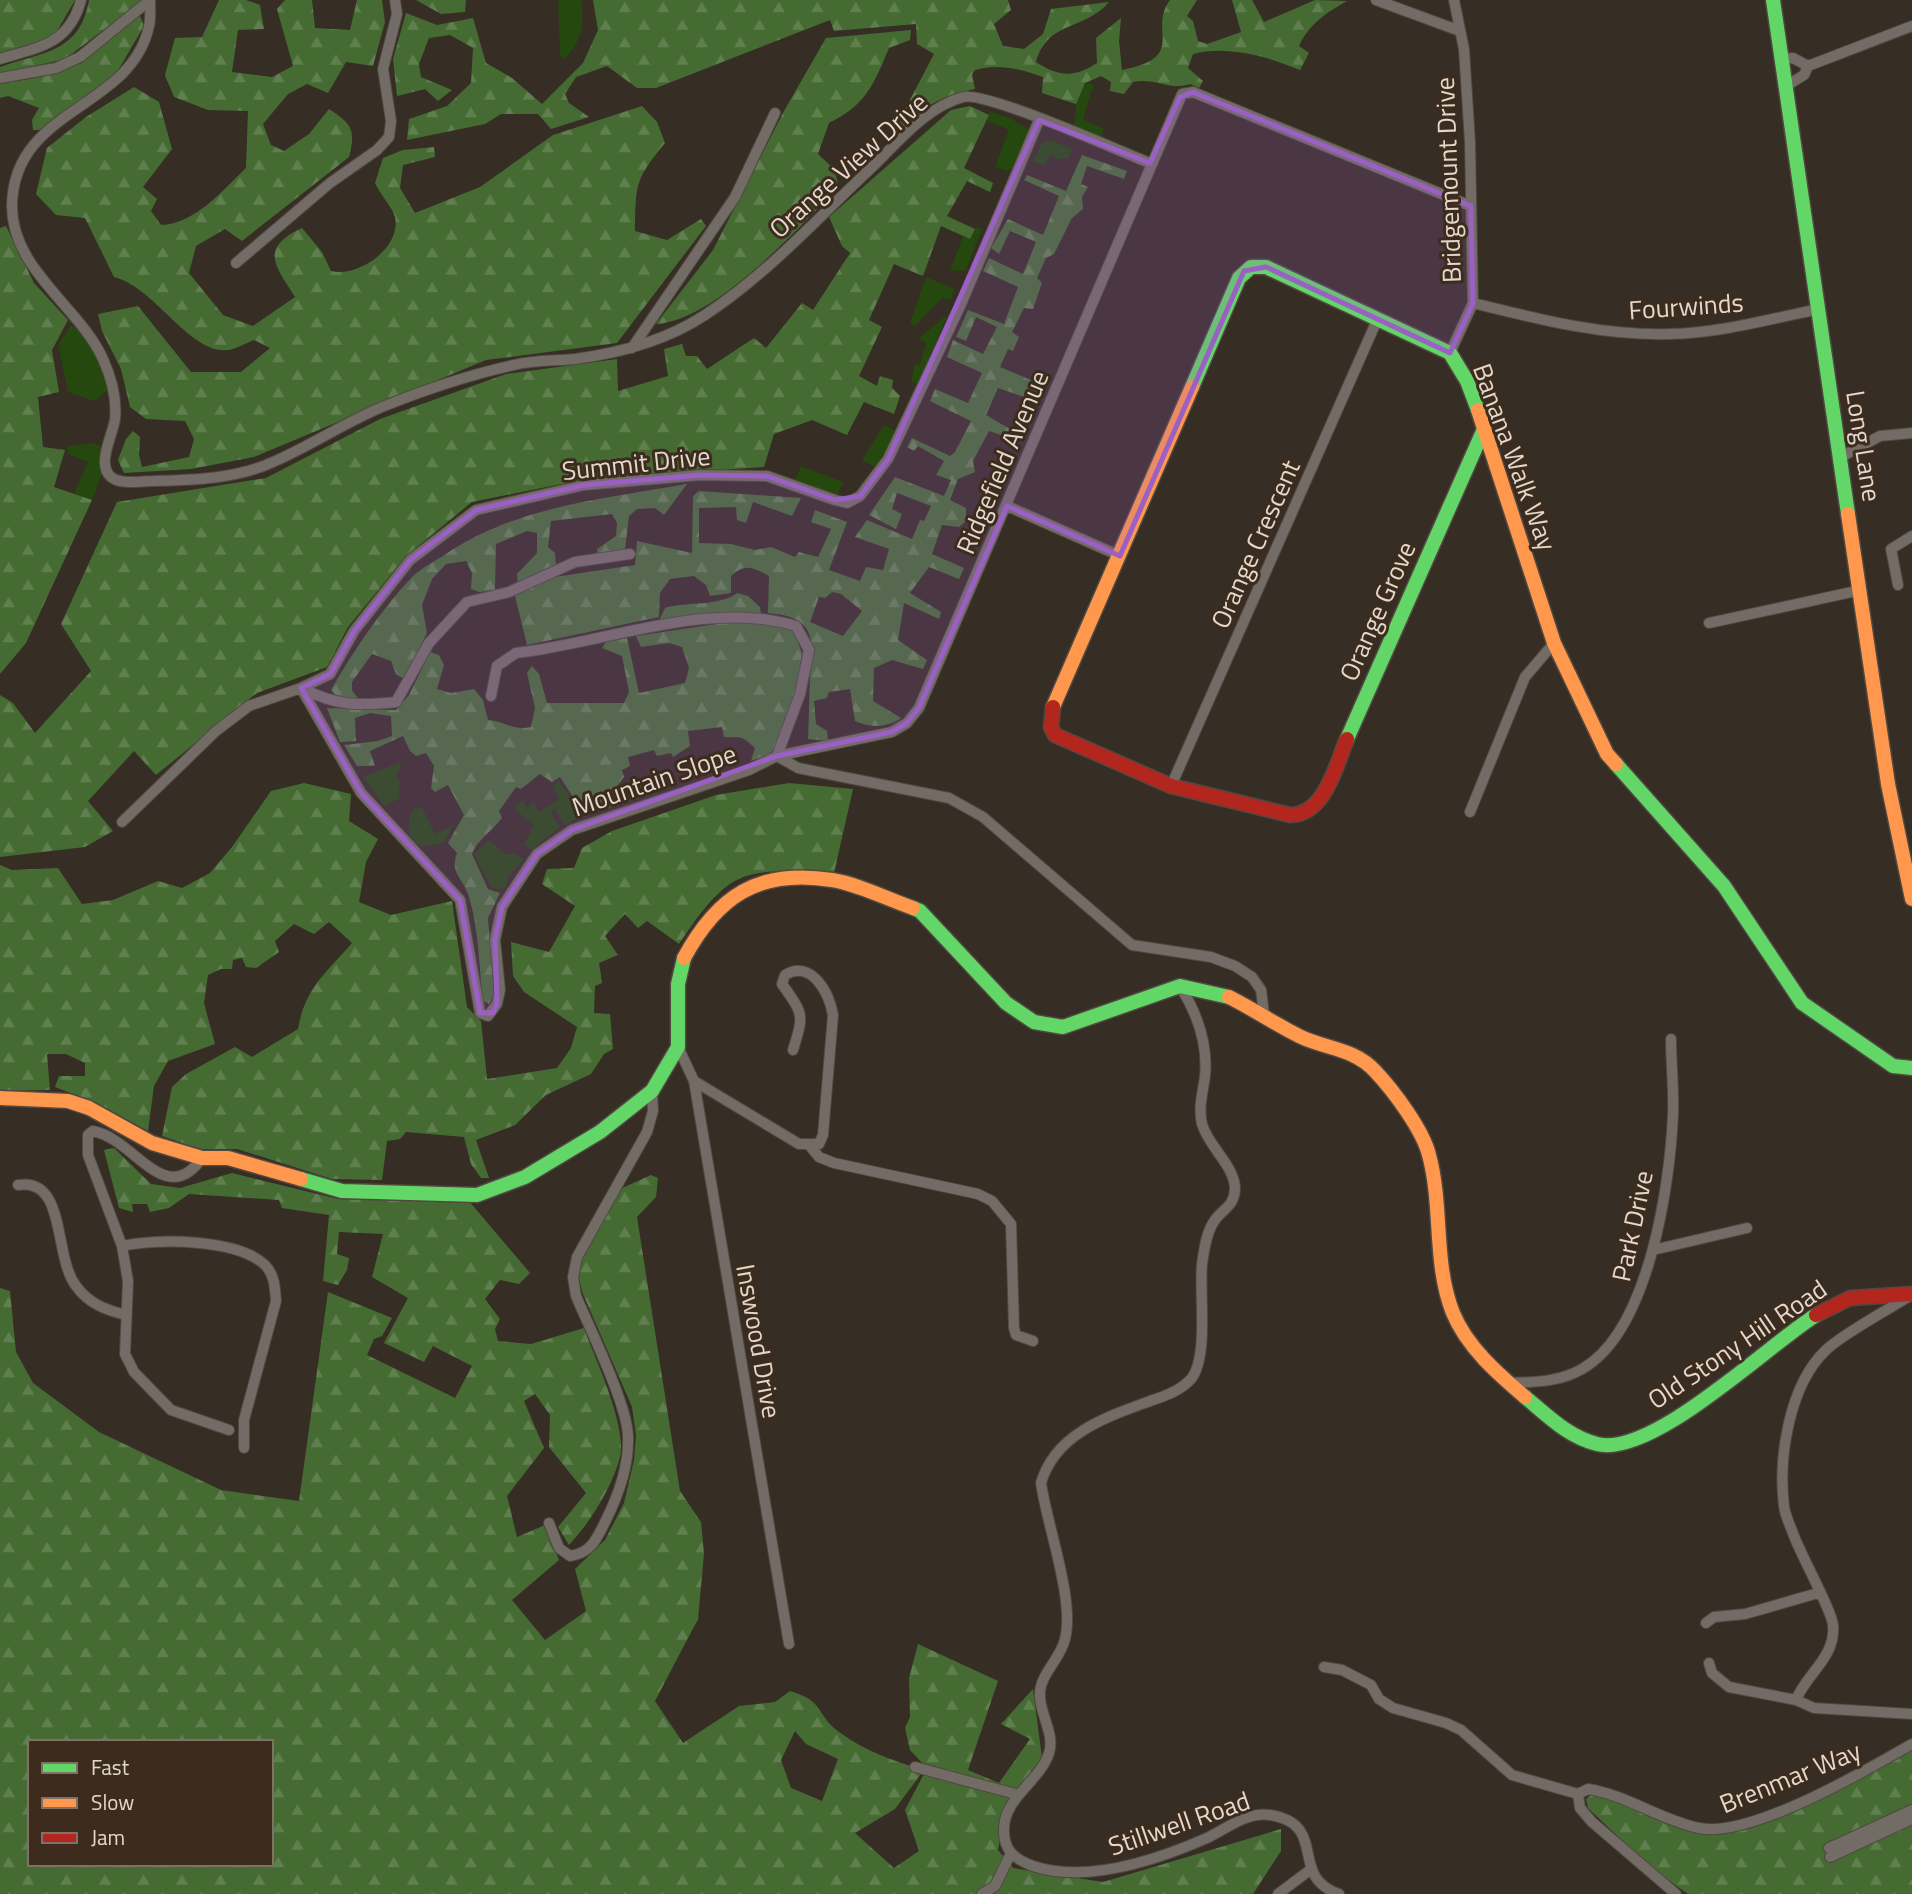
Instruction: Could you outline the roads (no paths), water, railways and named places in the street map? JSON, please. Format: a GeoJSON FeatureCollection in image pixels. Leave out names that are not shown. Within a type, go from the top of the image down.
{"type":"FeatureCollection","features":[{"type":"Feature","properties":{"kind":"street"},"geometry":{"type":"LineString","coordinates":[[0,59],[54,42],[79,8],[81,0]]}},
{"type":"Feature","properties":{"kind":"street"},"geometry":{"type":"LineString","coordinates":[[0,78],[56,68],[80,57],[150,0]]}},
{"type":"Feature","properties":{"kind":"street","name":"Orange View Drive"},"geometry":{"type":"LineString","coordinates":[[150,0],[149,27],[127,68],[103,91],[50,126],[37,138],[17,174],[12,202],[13,222],[28,259],[87,330],[105,362],[114,393],[115,418],[105,462],[107,473],[114,479],[185,480],[242,472],[269,464],[374,411],[452,382],[519,363],[582,358],[631,349],[679,330],[707,314],[775,260],[933,109],[969,96],[999,102],[1150,163]]}},
{"type":"Feature","properties":{"kind":"street"},"geometry":{"type":"LineString","coordinates":[[236,263],[330,183],[377,150],[389,137],[391,121],[383,69],[397,13],[396,0]]}},
{"type":"Feature","properties":{"kind":"street"},"geometry":{"type":"LineString","coordinates":[[1376,0],[1460,31]]}},
{"type":"Feature","properties":{"kind":"street","name":"Bridgemount Drive"},"geometry":{"type":"LineString","coordinates":[[1450,354],[1473,303],[1470,142],[1460,31],[1454,0]]}},
{"type":"Feature","properties":{"kind":"street","name":"Long Lane"},"geometry":{"type":"LineString","coordinates":[[1773,0],[1888,784],[1912,899]]}},
{"type":"Feature","properties":{"kind":"street"},"geometry":{"type":"LineString","coordinates":[[1787,86],[1804,75],[1808,66],[1912,26]]}},
{"type":"Feature","properties":{"kind":"street"},"geometry":{"type":"LineString","coordinates":[[1782,59],[1793,58],[1808,66]]}},
{"type":"Feature","properties":{"kind":"street","name":"Ridgefield Avenue"},"geometry":{"type":"LineString","coordinates":[[777,756],[892,732],[907,723],[919,708],[1007,506],[1150,163],[1185,92],[1194,92],[1471,206]]}},
{"type":"Feature","properties":{"kind":"street"},"geometry":{"type":"LineString","coordinates":[[631,349],[735,197],[775,113]]}},
{"type":"Feature","properties":{"kind":"street","name":"Summit Drive"},"geometry":{"type":"LineString","coordinates":[[122,822],[216,731],[249,706],[301,688],[330,674],[354,631],[410,561],[476,510],[584,485],[700,475],[768,476],[847,503],[860,496],[888,459],[961,304],[1039,120]]}},
{"type":"Feature","properties":{"kind":"street","name":"Banana Walk Way"},"geometry":{"type":"LineString","coordinates":[[1171,786],[1061,740],[1051,727],[1053,708],[1244,271],[1251,267],[1266,267],[1450,354],[1468,382],[1554,643],[1607,754],[1724,886],[1802,1003],[1893,1066],[1912,1068]]}},
{"type":"Feature","properties":{"kind":"street","name":"Fourwinds"},"geometry":{"type":"LineString","coordinates":[[1473,303],[1610,332],[1671,334],[1733,328],[1819,309]]}},
{"type":"Feature","properties":{"kind":"street","name":"Orange Crescent"},"geometry":{"type":"LineString","coordinates":[[1171,786],[1378,318]]}},
{"type":"Feature","properties":{"kind":"street","name":"Orange Grove"},"geometry":{"type":"LineString","coordinates":[[1171,786],[1290,815],[1301,816],[1312,810],[1321,798],[1484,429]]}},
{"type":"Feature","properties":{"kind":"street"},"geometry":{"type":"LineString","coordinates":[[1841,457],[1880,436],[1912,433]]}},
{"type":"Feature","properties":{"kind":"street"},"geometry":{"type":"LineString","coordinates":[[1007,506],[1120,555]]}},
{"type":"Feature","properties":{"kind":"street"},"geometry":{"type":"LineString","coordinates":[[1898,585],[1891,549],[1912,536]]}},
{"type":"Feature","properties":{"kind":"street"},"geometry":{"type":"LineString","coordinates":[[301,688],[326,701],[364,705],[396,702],[429,643],[467,602],[509,593],[575,562],[630,554]]}},
{"type":"Feature","properties":{"kind":"street"},"geometry":{"type":"LineString","coordinates":[[1709,623],[1861,590]]}},
{"type":"Feature","properties":{"kind":"street"},"geometry":{"type":"LineString","coordinates":[[491,696],[497,666],[516,653],[696,620],[744,616],[783,622],[796,626],[809,650],[800,694],[777,756]]}},
{"type":"Feature","properties":{"kind":"street"},"geometry":{"type":"LineString","coordinates":[[1470,813],[1525,677],[1554,643]]}},
{"type":"Feature","properties":{"kind":"street","name":"Mountain Slope"},"geometry":{"type":"LineString","coordinates":[[301,688],[361,793],[460,900],[472,956],[477,1004],[480,1013],[488,1016],[497,1004],[500,990],[495,940],[502,906],[537,854],[572,830],[749,770],[777,756],[799,768],[949,799],[990,823],[1132,945],[1211,957],[1235,966],[1252,977],[1261,990],[1264,1014]]}},
{"type":"Feature","properties":{"kind":"street","name":"Old Stony Hill Road"},"geometry":{"type":"LineString","coordinates":[[678,1046],[678,984],[682,962],[700,929],[731,896],[777,879],[832,880],[920,911],[1006,1003],[1034,1022],[1063,1027],[1180,986],[1220,993],[1264,1014],[1300,1037],[1350,1052],[1374,1069],[1403,1107],[1429,1153],[1443,1274],[1453,1312],[1469,1342],[1510,1383],[1560,1426],[1581,1439],[1600,1445],[1624,1442],[1678,1419],[1797,1327],[1839,1301],[1912,1294]]}},
{"type":"Feature","properties":{"kind":"street"},"geometry":{"type":"LineString","coordinates":[[694,1081],[799,1144],[819,1144],[823,1135],[833,1015],[830,1000],[817,979],[806,970],[795,969],[785,975],[782,984],[799,1007],[802,1021],[793,1050]]}},
{"type":"Feature","properties":{"kind":"street"},"geometry":{"type":"LineString","coordinates":[[982,1894],[995,1886],[1011,1853],[1006,1846],[1004,1827],[1010,1807],[1041,1772],[1051,1750],[1040,1698],[1041,1684],[1059,1656],[1066,1637],[1065,1598],[1041,1483],[1046,1467],[1055,1452],[1103,1418],[1170,1394],[1182,1388],[1194,1376],[1199,1345],[1206,1245],[1214,1221],[1233,1203],[1235,1186],[1230,1173],[1209,1142],[1201,1121],[1205,1062],[1199,1025],[1180,986]]}},
{"type":"Feature","properties":{"kind":"street","name":"Park Drive"},"geometry":{"type":"LineString","coordinates":[[1510,1383],[1552,1381],[1583,1369],[1608,1350],[1634,1307],[1653,1250],[1673,1115],[1671,1039]]}},
{"type":"Feature","properties":{"kind":"street"},"geometry":{"type":"LineString","coordinates":[[0,1098],[68,1101],[89,1108],[152,1143],[202,1158],[228,1158],[342,1191],[477,1195],[525,1177],[600,1132],[652,1091],[678,1046]]}},
{"type":"Feature","properties":{"kind":"street","name":"Inswood Drive"},"geometry":{"type":"LineString","coordinates":[[678,1046],[694,1081],[789,1644]]}},
{"type":"Feature","properties":{"kind":"street"},"geometry":{"type":"LineString","coordinates":[[549,1523],[559,1548],[570,1556],[583,1554],[593,1545],[614,1504],[627,1455],[625,1414],[576,1296],[573,1278],[577,1257],[647,1132],[653,1111],[652,1091]]}},
{"type":"Feature","properties":{"kind":"street"},"geometry":{"type":"LineString","coordinates":[[202,1158],[187,1174],[179,1178],[165,1177],[112,1137],[93,1131],[88,1135],[88,1154],[122,1246],[128,1281],[125,1354],[134,1372],[171,1410],[229,1430]]}},
{"type":"Feature","properties":{"kind":"street"},"geometry":{"type":"LineString","coordinates":[[810,1146],[819,1157],[834,1163],[978,1194],[992,1201],[1011,1224],[1016,1335],[1033,1341]]}},
{"type":"Feature","properties":{"kind":"street"},"geometry":{"type":"LineString","coordinates":[[18,1185],[30,1183],[43,1188],[50,1198],[67,1269],[75,1285],[103,1310],[126,1315]]}},
{"type":"Feature","properties":{"kind":"street"},"geometry":{"type":"LineString","coordinates":[[1653,1250],[1747,1228]]}},
{"type":"Feature","properties":{"kind":"street"},"geometry":{"type":"LineString","coordinates":[[122,1246],[148,1240],[222,1247],[265,1265],[275,1281],[276,1301],[244,1420],[244,1448]]}},
{"type":"Feature","properties":{"kind":"street"},"geometry":{"type":"LineString","coordinates":[[1796,1700],[1800,1689],[1827,1655],[1833,1623],[1784,1508],[1783,1454],[1790,1414],[1808,1375],[1826,1350],[1912,1294]]}},
{"type":"Feature","properties":{"kind":"street"},"geometry":{"type":"LineString","coordinates":[[1706,1623],[1714,1617],[1745,1614],[1818,1593]]}},
{"type":"Feature","properties":{"kind":"street"},"geometry":{"type":"LineString","coordinates":[[1709,1663],[1712,1674],[1729,1688],[1796,1700],[1814,1708],[1912,1714]]}},
{"type":"Feature","properties":{"kind":"street","name":"Brenmar Way"},"geometry":{"type":"LineString","coordinates":[[1324,1667],[1342,1670],[1371,1685],[1378,1699],[1393,1708],[1446,1723],[1461,1731],[1512,1775],[1578,1794],[1588,1788],[1610,1792],[1698,1828],[1723,1830],[1811,1797],[1861,1774],[1912,1744]]}},
{"type":"Feature","properties":{"kind":"street"},"geometry":{"type":"LineString","coordinates":[[915,1767],[1019,1795]]}},
{"type":"Feature","properties":{"kind":"street"},"geometry":{"type":"LineString","coordinates":[[1578,1794],[1580,1808],[1592,1822],[1676,1894]]}},
{"type":"Feature","properties":{"kind":"street"},"geometry":{"type":"LineString","coordinates":[[1912,1810],[1830,1853],[1912,1819]]}},
{"type":"Feature","properties":{"kind":"street","name":"Stillwell Road"},"geometry":{"type":"LineString","coordinates":[[1011,1853],[1016,1860],[1040,1868],[1111,1871],[1157,1857],[1251,1817],[1269,1814],[1296,1825],[1308,1849],[1310,1870],[1323,1891],[1339,1894]]}},
{"type":"Feature","properties":{"kind":"street"},"geometry":{"type":"LineString","coordinates":[[1278,1894],[1310,1870]]}}]}
